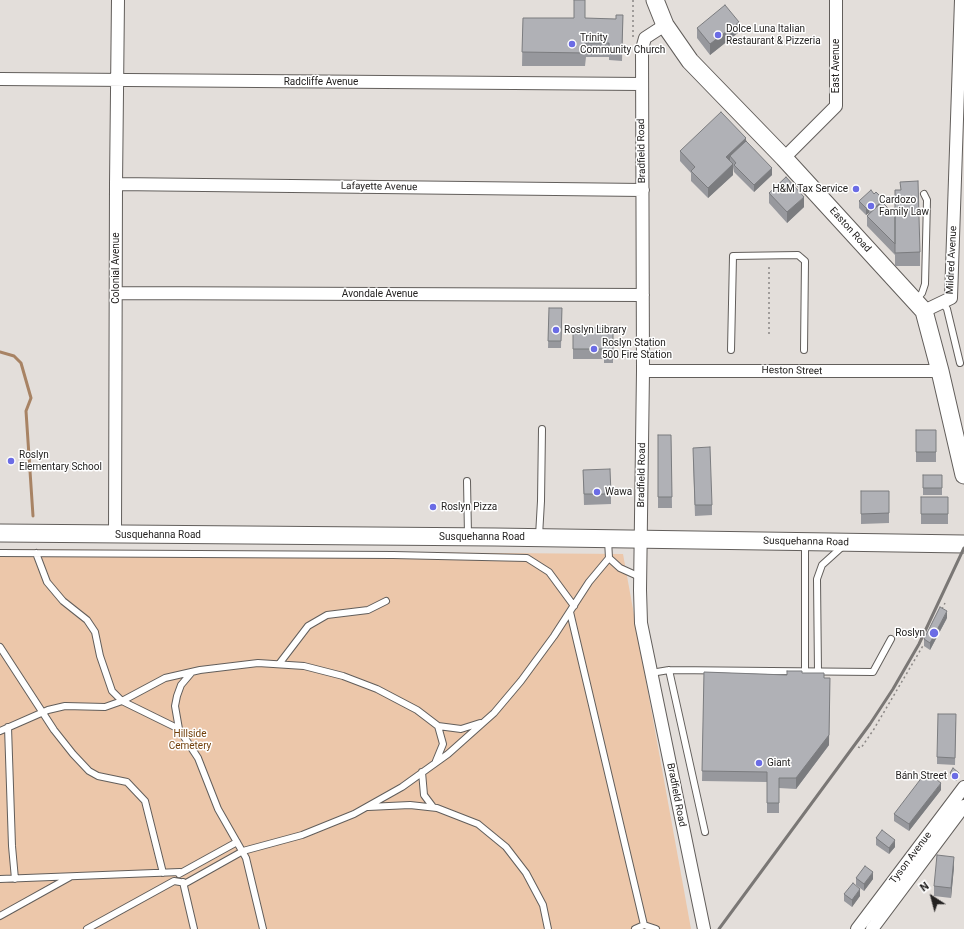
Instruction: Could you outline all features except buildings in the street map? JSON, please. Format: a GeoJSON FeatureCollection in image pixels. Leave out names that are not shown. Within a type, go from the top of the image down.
{"type":"FeatureCollection","features":[{"type":"Feature","properties":{"kind":"main road","name":"Easton Road"},"geometry":{"type":"LineString","coordinates":[[655,0],[665,25],[690,61],[784,158],[919,306],[940,371],[964,475]]}},
{"type":"Feature","properties":{"kind":"main road","name":"Susquehanna Road"},"geometry":{"type":"LineString","coordinates":[[0,533],[115,535],[468,536],[964,544]]}},
{"type":"Feature","properties":{"kind":"street","name":"Colonial Avenue"},"geometry":{"type":"LineString","coordinates":[[115,535],[118,0]]}},
{"type":"Feature","properties":{"kind":"street","name":"East Avenue"},"geometry":{"type":"LineString","coordinates":[[784,158],[836,106],[836,0]]}},
{"type":"Feature","properties":{"kind":"street","name":"Mildred Avenue"},"geometry":{"type":"LineString","coordinates":[[919,306],[943,303],[951,298],[953,281],[961,0]]}},
{"type":"Feature","properties":{"kind":"street","name":"Bradfield Road"},"geometry":{"type":"LineString","coordinates":[[665,25],[646,38],[642,49],[643,371],[640,577],[641,624],[704,929]]}},
{"type":"Feature","properties":{"kind":"street","name":"Radcliffe Avenue"},"geometry":{"type":"LineString","coordinates":[[0,80],[642,84]]}},
{"type":"Feature","properties":{"kind":"street","name":"Lafayette Avenue"},"geometry":{"type":"LineString","coordinates":[[116,184],[643,190]]}},
{"type":"Feature","properties":{"kind":"street","name":"Avondale Avenue"},"geometry":{"type":"LineString","coordinates":[[116,293],[643,295]]}},
{"type":"Feature","properties":{"kind":"street","name":"Heston Street"},"geometry":{"type":"LineString","coordinates":[[643,371],[940,371]]}},
{"type":"Feature","properties":{"kind":"street","name":"Tyson Avenue"},"geometry":{"type":"LineString","coordinates":[[857,929],[964,787]]}},
{"type":"Feature","properties":{"kind":"street","name":"Tyson Avenue"},"geometry":{"type":"LineString","coordinates":[[872,929],[964,806]]}},
{"type":"Feature","properties":{"kind":"lane"},"geometry":{"type":"LineString","coordinates":[[919,306],[925,284],[927,200],[924,194]]}},
{"type":"Feature","properties":{"kind":"lane"},"geometry":{"type":"LineString","coordinates":[[730,350],[733,256],[798,255],[805,261],[804,350]]}},
{"type":"Feature","properties":{"kind":"lane"},"geometry":{"type":"LineString","coordinates":[[943,303],[947,309],[960,363]]}},
{"type":"Feature","properties":{"kind":"lane"},"geometry":{"type":"LineString","coordinates":[[538,537],[542,501],[542,429]]}},
{"type":"Feature","properties":{"kind":"lane"},"geometry":{"type":"LineString","coordinates":[[467,481],[468,536]]}},
{"type":"Feature","properties":{"kind":"lane"},"geometry":{"type":"LineString","coordinates":[[174,881],[186,882],[242,851],[302,835],[354,814],[402,787],[434,764],[485,721],[521,681],[570,612],[589,582],[609,558],[608,538]]}},
{"type":"Feature","properties":{"kind":"lane"},"geometry":{"type":"LineString","coordinates":[[805,542],[805,672]]}},
{"type":"Feature","properties":{"kind":"lane"},"geometry":{"type":"LineString","coordinates":[[818,672],[817,579],[822,565],[848,542]]}},
{"type":"Feature","properties":{"kind":"lane"},"geometry":{"type":"LineString","coordinates":[[0,553],[393,555],[527,558],[549,572],[574,606]]}},
{"type":"Feature","properties":{"kind":"lane"},"geometry":{"type":"LineString","coordinates":[[36,553],[47,582],[62,601],[87,620],[95,632],[100,656],[112,691],[122,701],[179,729]]}},
{"type":"Feature","properties":{"kind":"lane"},"geometry":{"type":"LineString","coordinates":[[609,558],[620,568],[640,577]]}},
{"type":"Feature","properties":{"kind":"lane"},"geometry":{"type":"LineString","coordinates":[[279,664],[308,626],[327,615],[368,610],[386,601]]}},
{"type":"Feature","properties":{"kind":"lane"},"geometry":{"type":"LineString","coordinates":[[570,612],[644,925]]}},
{"type":"Feature","properties":{"kind":"lane"},"geometry":{"type":"LineString","coordinates":[[652,673],[669,670],[873,672],[891,639]]}},
{"type":"Feature","properties":{"kind":"lane"},"geometry":{"type":"LineString","coordinates":[[0,648],[42,713],[73,754],[89,771],[98,776],[127,782],[145,801],[163,873]]}},
{"type":"Feature","properties":{"kind":"lane"},"geometry":{"type":"LineString","coordinates":[[0,731],[42,713],[65,706],[105,707],[122,701],[165,678],[194,671],[258,663],[304,666],[350,678],[377,689],[417,710],[438,726],[461,729],[475,726],[485,721]]}},
{"type":"Feature","properties":{"kind":"lane"},"geometry":{"type":"LineString","coordinates":[[669,670],[705,832]]}},
{"type":"Feature","properties":{"kind":"lane"},"geometry":{"type":"LineString","coordinates":[[194,671],[181,685],[177,696],[175,706],[179,729],[198,758],[218,809],[246,858],[262,929]]}},
{"type":"Feature","properties":{"kind":"lane"},"geometry":{"type":"LineString","coordinates":[[434,764],[443,744],[438,726]]}},
{"type":"Feature","properties":{"kind":"lane"},"geometry":{"type":"LineString","coordinates":[[8,727],[14,879]]}},
{"type":"Feature","properties":{"kind":"lane"},"geometry":{"type":"LineString","coordinates":[[422,772],[424,794],[433,807]]}},
{"type":"Feature","properties":{"kind":"lane"},"geometry":{"type":"LineString","coordinates":[[367,807],[410,805],[433,807],[478,824],[506,848],[526,873],[543,905],[548,929]]}},
{"type":"Feature","properties":{"kind":"lane"},"geometry":{"type":"LineString","coordinates":[[0,879],[180,872],[237,842]]}},
{"type":"Feature","properties":{"kind":"lane"},"geometry":{"type":"LineString","coordinates":[[87,929],[174,881],[180,872]]}},
{"type":"Feature","properties":{"kind":"lane"},"geometry":{"type":"LineString","coordinates":[[0,916],[71,876]]}},
{"type":"Feature","properties":{"kind":"lane"},"geometry":{"type":"LineString","coordinates":[[183,882],[194,929]]}},
{"type":"Feature","properties":{"kind":"lane"},"geometry":{"type":"LineString","coordinates":[[635,929],[644,925],[656,929]]}},
{"type":"Feature","properties":{"kind":"path"},"geometry":{"type":"LineString","coordinates":[[633,0],[633,38]]}},
{"type":"Feature","properties":{"kind":"path"},"geometry":{"type":"LineString","coordinates":[[769,267],[769,334]]}},
{"type":"Feature","properties":{"kind":"path"},"geometry":{"type":"LineString","coordinates":[[941,610],[945,603]]}},
{"type":"Feature","properties":{"kind":"path"},"geometry":{"type":"LineString","coordinates":[[858,747],[861,748],[892,700],[927,639]]}},
{"type":"Feature","properties":{"kind":"green space","name":"Hillside Cemetery"},"geometry":{"type":"Polygon","coordinates":[[[0,549],[623,554],[691,929],[0,929],[0,549]]]}},
{"type":"Feature","properties":{"kind":"waterway"},"geometry":{"type":"LineString","coordinates":[[0,352],[14,356],[21,363],[31,398],[26,411],[33,516]]}},
{"type":"Feature","properties":{"kind":"railway"},"geometry":{"type":"LineString","coordinates":[[719,929],[870,724],[893,689],[919,644],[964,548]]}},
{"type":"Feature","properties":{"kind":"place","name":"Dolce Luna Italian Restaurant & Pizzeria"},"geometry":{"type":"Point","coordinates":[718,35]}},
{"type":"Feature","properties":{"kind":"place","name":"Trinity Community Church"},"geometry":{"type":"Point","coordinates":[572,44]}},
{"type":"Feature","properties":{"kind":"place","name":"H&M Tax Service"},"geometry":{"type":"Point","coordinates":[856,189]}},
{"type":"Feature","properties":{"kind":"place","name":"Cardozo Family Law"},"geometry":{"type":"Point","coordinates":[871,206]}},
{"type":"Feature","properties":{"kind":"place","name":"Roslyn Library"},"geometry":{"type":"Point","coordinates":[556,330]}},
{"type":"Feature","properties":{"kind":"place","name":"Roslyn Station 500 Fire Station"},"geometry":{"type":"Point","coordinates":[594,349]}},
{"type":"Feature","properties":{"kind":"place","name":"Roslyn Elementary School"},"geometry":{"type":"Point","coordinates":[11,461]}},
{"type":"Feature","properties":{"kind":"place","name":"Wawa"},"geometry":{"type":"Point","coordinates":[597,492]}},
{"type":"Feature","properties":{"kind":"place","name":"Roslyn Pizza"},"geometry":{"type":"Point","coordinates":[433,507]}},
{"type":"Feature","properties":{"kind":"place","name":"Roslyn"},"geometry":{"type":"Point","coordinates":[934,633]}},
{"type":"Feature","properties":{"kind":"place","name":"Giant"},"geometry":{"type":"Point","coordinates":[759,763]}},
{"type":"Feature","properties":{"kind":"place","name":"Bánh Street"},"geometry":{"type":"Point","coordinates":[955,776]}}]}
